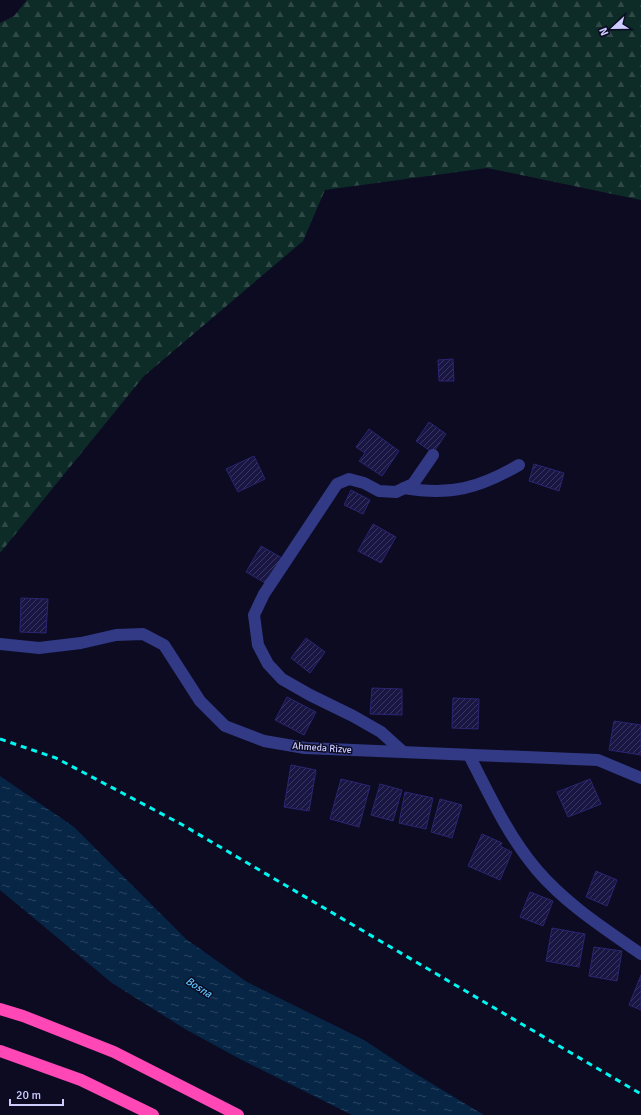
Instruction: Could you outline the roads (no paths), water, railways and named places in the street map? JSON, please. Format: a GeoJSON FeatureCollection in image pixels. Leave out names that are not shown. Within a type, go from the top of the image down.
{"type":"FeatureCollection","features":[{"type":"Feature","properties":{"kind":"highway"},"geometry":{"type":"LineString","coordinates":[[0,1009],[24,1016],[114,1052],[238,1115]]}},
{"type":"Feature","properties":{"kind":"highway"},"geometry":{"type":"LineString","coordinates":[[0,1051],[81,1080],[153,1115]]}},
{"type":"Feature","properties":{"kind":"street"},"geometry":{"type":"LineString","coordinates":[[402,751],[381,732],[353,716],[310,696],[282,679],[268,664],[258,645],[254,615],[264,594],[337,484],[349,479],[364,483],[379,491],[396,492],[413,484],[433,456]]}},
{"type":"Feature","properties":{"kind":"street"},"geometry":{"type":"LineString","coordinates":[[404,488],[428,492],[478,486],[519,465]]}},
{"type":"Feature","properties":{"kind":"street","name":"Ahmeda Rizve"},"geometry":{"type":"LineString","coordinates":[[0,644],[39,648],[81,643],[116,635],[143,634],[164,645],[179,671],[200,701],[225,726],[264,741],[305,748],[598,760],[641,778]]}},
{"type":"Feature","properties":{"kind":"street"},"geometry":{"type":"LineString","coordinates":[[469,755],[513,836],[537,870],[564,897],[592,920],[641,954]]}},
{"type":"Feature","properties":{"kind":"water","name":"Bosna"},"geometry":{"type":"Polygon","coordinates":[[[0,776],[74,827],[186,939],[247,982],[364,1040],[411,1071],[484,1115],[352,1115],[240,1059],[185,1029],[112,983],[0,890],[0,776]]]}},
{"type":"Feature","properties":{"kind":"railway"},"geometry":{"type":"LineString","coordinates":[[0,739],[56,758],[181,824],[641,1094]]}}]}
